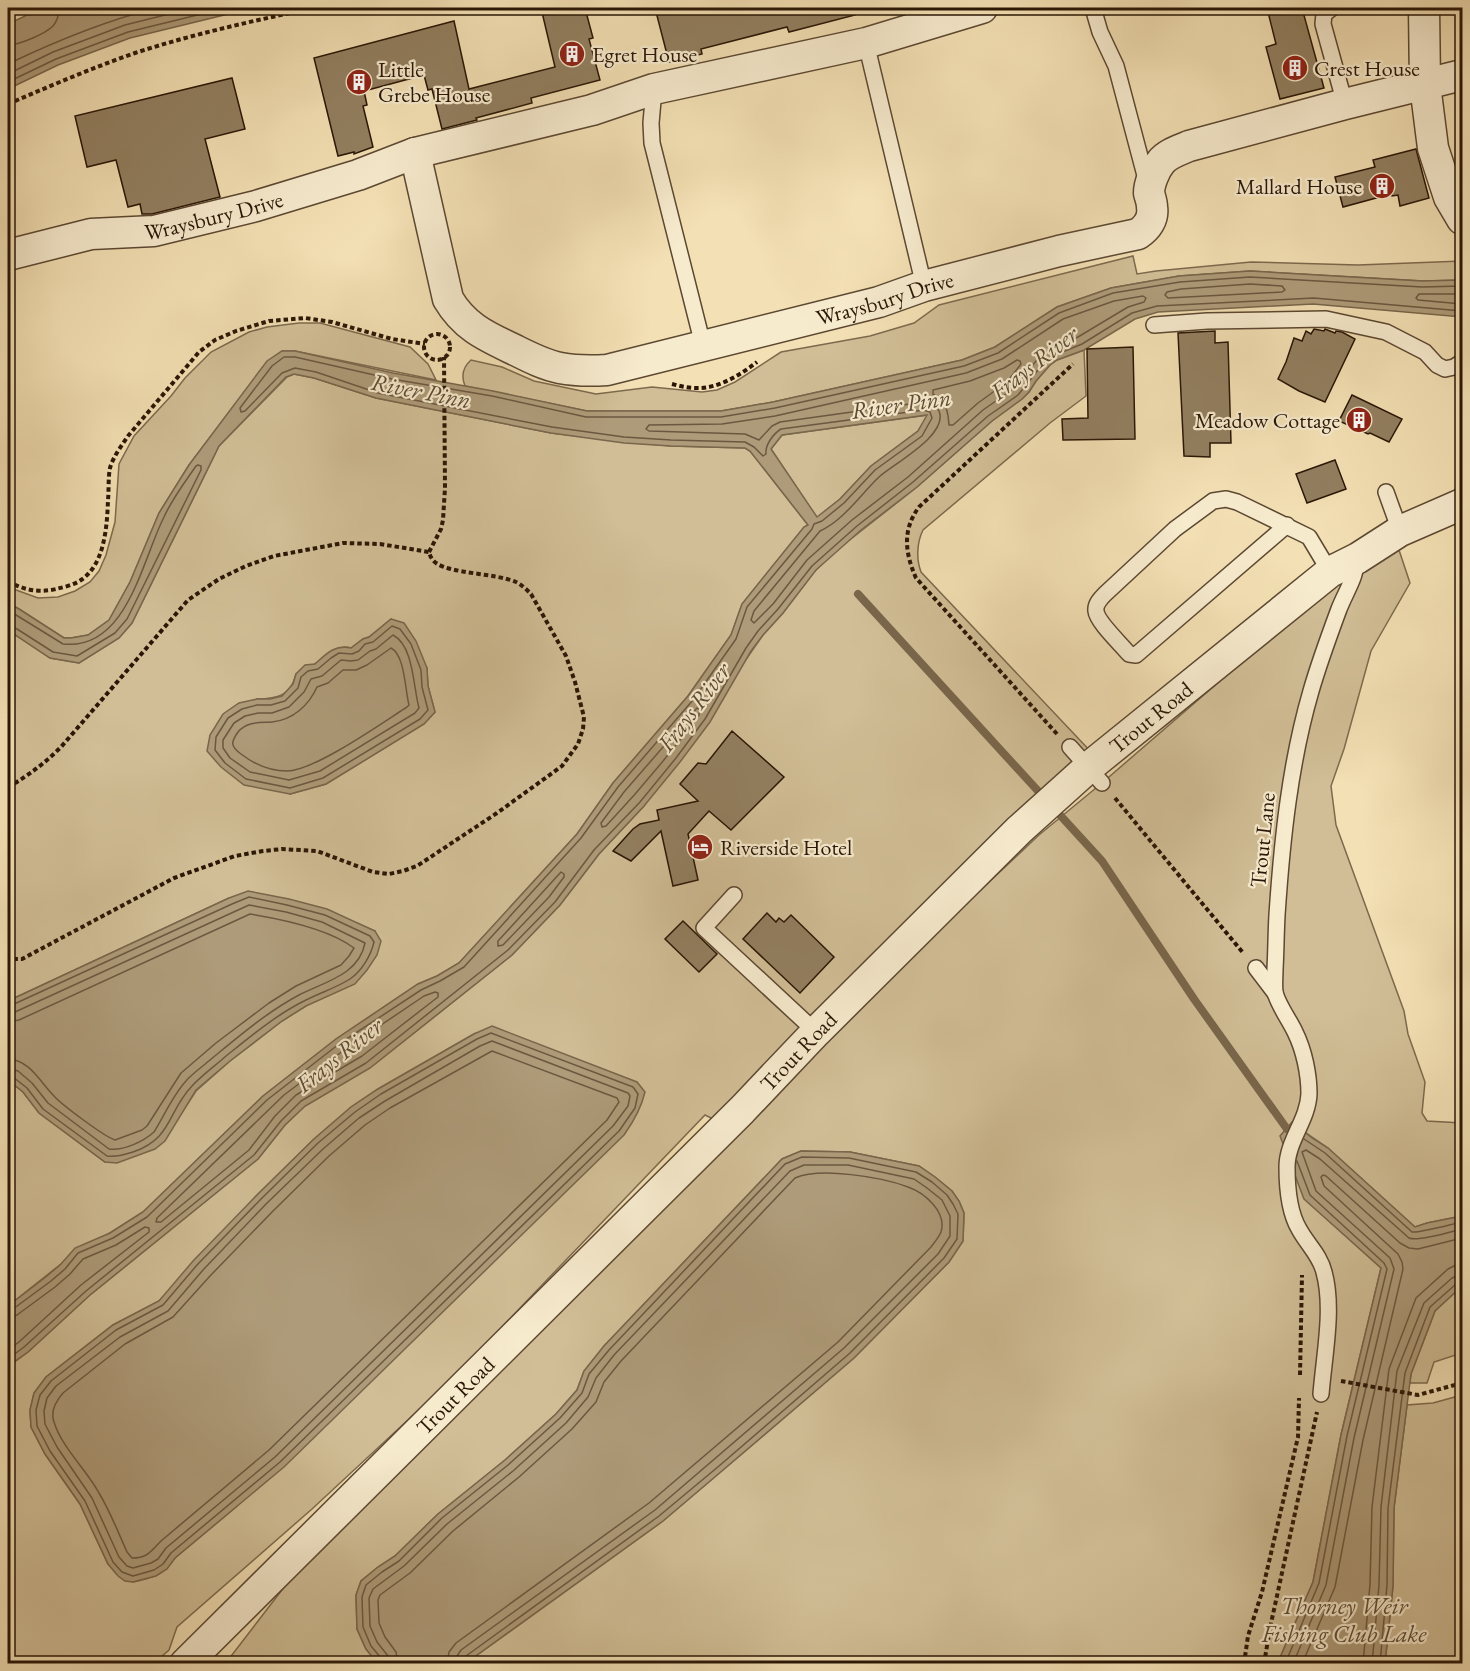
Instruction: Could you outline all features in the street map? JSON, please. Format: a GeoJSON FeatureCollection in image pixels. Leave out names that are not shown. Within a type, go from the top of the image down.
{"type":"FeatureCollection","features":[{"type":"Feature","properties":{"kind":"street","name":"Wraysbury Drive"},"geometry":{"type":"LineString","coordinates":[[8,255],[91,234],[154,231],[256,207],[358,175],[415,153],[592,110],[654,88],[866,43],[982,8]]}},
{"type":"Feature","properties":{"kind":"street"},"geometry":{"type":"LineString","coordinates":[[1424,8],[1425,85],[1433,148],[1449,197],[1462,219]]}},
{"type":"Feature","properties":{"kind":"street","name":"Wraysbury Drive"},"geometry":{"type":"LineString","coordinates":[[415,153],[448,299],[459,316],[486,337],[546,364],[560,368],[607,370],[879,303],[924,286],[1059,251],[1138,234],[1144,230],[1152,218],[1153,209],[1149,191],[1154,174],[1161,162],[1171,154],[1190,146],[1462,75]]}},
{"type":"Feature","properties":{"kind":"street","name":"Trout Road"},"geometry":{"type":"LineString","coordinates":[[185,1664],[734,1118],[816,1032],[1019,831],[1085,769],[1330,572],[1358,558],[1400,531],[1462,504]]}},
{"type":"Feature","properties":{"kind":"lane"},"geometry":{"type":"LineString","coordinates":[[1093,8],[1100,32],[1116,66],[1149,191]]}},
{"type":"Feature","properties":{"kind":"lane"},"geometry":{"type":"LineString","coordinates":[[1332,8],[1324,14],[1323,24],[1345,104]]}},
{"type":"Feature","properties":{"kind":"lane"},"geometry":{"type":"LineString","coordinates":[[866,43],[924,286]]}},
{"type":"Feature","properties":{"kind":"lane"},"geometry":{"type":"LineString","coordinates":[[654,88],[652,143],[703,345]]}},
{"type":"Feature","properties":{"kind":"lane"},"geometry":{"type":"LineString","coordinates":[[1154,325],[1208,321],[1326,320],[1386,332],[1425,352],[1437,365],[1445,369],[1462,362]]}},
{"type":"Feature","properties":{"kind":"lane"},"geometry":{"type":"LineString","coordinates":[[1386,492],[1400,531]]}},
{"type":"Feature","properties":{"kind":"lane"},"geometry":{"type":"LineString","coordinates":[[1287,525],[1136,655],[1129,654],[1099,619],[1096,611],[1098,603],[1105,594],[1175,529],[1213,501],[1226,499],[1237,502],[1287,525],[1309,537],[1330,572]]}},
{"type":"Feature","properties":{"kind":"lane","name":"Trout Lane"},"geometry":{"type":"LineString","coordinates":[[1306,1238],[1294,1221],[1288,1179],[1288,1154],[1300,1128],[1309,1096],[1306,1066],[1297,1035],[1275,993],[1280,861],[1295,764],[1311,690],[1358,558]]}},
{"type":"Feature","properties":{"kind":"lane"},"geometry":{"type":"LineString","coordinates":[[735,895],[704,928],[816,1032]]}},
{"type":"Feature","properties":{"kind":"lane"},"geometry":{"type":"LineString","coordinates":[[1256,968],[1275,993]]}},
{"type":"Feature","properties":{"kind":"lane"},"geometry":{"type":"LineString","coordinates":[[1306,1238],[1322,1266],[1327,1289],[1328,1317],[1321,1394]]}},
{"type":"Feature","properties":{"kind":"path"},"geometry":{"type":"LineString","coordinates":[[8,16],[27,8]]}},
{"type":"Feature","properties":{"kind":"path"},"geometry":{"type":"LineString","coordinates":[[8,104],[68,78],[136,53],[214,30],[313,8]]}},
{"type":"Feature","properties":{"kind":"path"},"geometry":{"type":"LineString","coordinates":[[8,581],[30,591],[46,591],[68,586],[89,573],[104,540],[109,473],[119,451],[128,435],[199,352],[215,339],[269,321],[305,318],[332,322],[392,339],[425,344]]}},
{"type":"Feature","properties":{"kind":"path"},"geometry":{"type":"LineString","coordinates":[[438,334],[449,341],[450,348],[444,357],[438,359],[427,354],[425,344],[432,335],[438,334]]}},
{"type":"Feature","properties":{"kind":"path"},"geometry":{"type":"LineString","coordinates":[[429,552],[443,520],[445,488],[444,357]]}},
{"type":"Feature","properties":{"kind":"path"},"geometry":{"type":"LineString","coordinates":[[1073,364],[919,507],[907,530],[906,548],[909,562],[916,578],[1085,769],[1256,968]]}},
{"type":"Feature","properties":{"kind":"path"},"geometry":{"type":"LineString","coordinates":[[8,787],[27,777],[45,763],[188,600],[219,579],[274,556],[343,543],[380,544],[429,552]]}},
{"type":"Feature","properties":{"kind":"path"},"geometry":{"type":"LineString","coordinates":[[8,959],[22,959],[174,879],[235,856],[272,850],[317,851],[373,872],[389,874],[404,871],[417,866],[497,813],[562,766],[578,744],[584,717],[566,656],[531,594],[517,583],[499,577],[438,565],[429,552]]}},
{"type":"Feature","properties":{"kind":"path"},"geometry":{"type":"LineString","coordinates":[[1299,1383],[1302,1270],[1306,1238]]}},
{"type":"Feature","properties":{"kind":"path"},"geometry":{"type":"LineString","coordinates":[[1344,1381],[1418,1395],[1462,1383]]}},
{"type":"Feature","properties":{"kind":"path"},"geometry":{"type":"LineString","coordinates":[[1244,1664],[1248,1636],[1267,1572],[1298,1437],[1299,1394]]}},
{"type":"Feature","properties":{"kind":"path"},"geometry":{"type":"LineString","coordinates":[[1264,1664],[1321,1394]]}},
{"type":"Feature","properties":{"kind":"shaded area"},"geometry":{"type":"Polygon","coordinates":[[[1133,256],[1137,274],[1251,262],[1358,265],[1462,261],[1462,280],[1424,281],[1250,271],[1179,276],[1111,288],[1057,307],[995,347],[962,360],[773,402],[721,411],[587,411],[465,386],[464,382],[463,375],[471,360],[502,367],[534,381],[596,394],[652,387],[702,392],[717,390],[735,382],[781,352],[870,336],[914,323],[939,305],[1133,256]]]}},
{"type":"Feature","properties":{"kind":"shaded area"},"geometry":{"type":"Polygon","coordinates":[[[299,323],[320,323],[410,347],[428,364],[436,380],[295,351],[282,351],[267,362],[189,465],[159,513],[130,582],[109,620],[88,635],[64,638],[8,603],[8,587],[38,598],[58,597],[90,582],[99,571],[106,555],[115,522],[119,464],[134,436],[211,352],[249,332],[299,323]]]}},
{"type":"Feature","properties":{"kind":"shaded area"},"geometry":{"type":"Polygon","coordinates":[[[1084,350],[1086,396],[1050,423],[923,530],[919,540],[919,567],[921,572],[1093,754],[721,1123],[705,1115],[451,1380],[312,1509],[177,1627],[169,1650],[154,1663],[8,1663],[8,1367],[28,1352],[90,1295],[258,1159],[285,1125],[305,1106],[370,1068],[512,955],[560,905],[599,854],[644,806],[763,635],[814,572],[833,553],[917,487],[992,421],[1022,399],[1050,365],[1084,350]],[[474,1034],[351,1107],[314,1139],[257,1195],[159,1301],[113,1325],[46,1377],[34,1393],[30,1410],[31,1427],[45,1454],[80,1504],[108,1564],[133,1582],[161,1572],[237,1506],[474,1034]]]}},
{"type":"Feature","properties":{"kind":"shaded area"},"geometry":{"type":"Polygon","coordinates":[[[294,374],[314,378],[376,398],[551,433],[671,446],[745,448],[750,451],[808,525],[742,604],[731,635],[688,696],[613,783],[577,834],[459,963],[418,984],[336,1039],[263,1096],[143,1212],[61,1264],[8,1306],[8,1080],[23,1092],[39,1113],[105,1162],[181,1114],[196,1091],[230,1061],[282,1021],[306,1006],[375,931],[357,923],[229,898],[8,1001],[8,630],[50,658],[79,663],[119,638],[132,623],[219,446],[287,377],[294,374]],[[391,619],[351,648],[335,650],[296,674],[291,687],[282,695],[257,699],[290,794],[326,784],[424,724],[435,712],[428,686],[427,668],[391,619]]]}},
{"type":"Feature","properties":{"kind":"shaded area"},"geometry":{"type":"Polygon","coordinates":[[[928,415],[918,431],[871,466],[840,499],[817,518],[771,449],[782,435],[928,415]]]}},
{"type":"Feature","properties":{"kind":"shaded area"},"geometry":{"type":"Polygon","coordinates":[[[1396,541],[1410,583],[1371,651],[1344,749],[1331,786],[1336,825],[1404,1011],[1408,1034],[1425,1082],[1422,1113],[1427,1121],[1462,1123],[1462,1216],[1415,1227],[1328,1148],[1302,1130],[1310,1086],[1303,1049],[1288,1012],[1258,966],[1253,971],[1274,997],[1286,1020],[1298,1046],[1305,1073],[1306,1099],[1298,1126],[1292,1123],[1281,1136],[1304,1198],[1381,1268],[1341,1435],[1313,1582],[1279,1663],[466,1663],[663,1521],[854,1358],[949,1262],[963,1241],[964,1213],[959,1201],[952,1191],[919,1166],[850,1152],[801,1151],[782,1159],[604,1346],[584,1371],[577,1390],[556,1414],[505,1460],[438,1514],[395,1556],[361,1581],[356,1595],[357,1629],[366,1649],[378,1663],[225,1664],[305,1560],[787,1073],[1039,835],[1332,584],[1396,541]]]}},
{"type":"Feature","properties":{"kind":"shaded area"},"geometry":{"type":"Polygon","coordinates":[[[1462,1286],[1462,1353],[1434,1362],[1427,1383],[1410,1383],[1411,1374],[1435,1311],[1462,1286]]]}},
{"type":"Feature","properties":{"kind":"shaded area"},"geometry":{"type":"Polygon","coordinates":[[[1462,1395],[1462,1663],[1385,1664],[1393,1586],[1394,1508],[1407,1405],[1433,1403],[1462,1395]]]}},
{"type":"Feature","properties":{"kind":"water"},"geometry":{"type":"Polygon","coordinates":[[[42,8],[253,8],[130,38],[58,65],[8,89],[8,24],[42,8]]]}},
{"type":"Feature","properties":{"kind":"water"},"geometry":{"type":"Polygon","coordinates":[[[1250,271],[1422,281],[1462,280],[1462,317],[1313,304],[1158,312],[1135,319],[1084,350],[1050,365],[1022,399],[992,421],[917,487],[861,530],[816,570],[751,651],[710,722],[680,762],[644,806],[599,854],[560,905],[512,955],[370,1068],[305,1106],[285,1125],[258,1159],[90,1295],[28,1352],[8,1366],[8,1306],[61,1264],[75,1248],[110,1233],[143,1212],[263,1096],[336,1039],[418,984],[459,963],[577,834],[613,783],[688,696],[731,635],[742,604],[808,525],[750,451],[745,448],[624,443],[551,433],[376,398],[294,374],[286,377],[219,446],[132,623],[119,638],[79,663],[50,658],[8,630],[8,603],[64,638],[88,635],[109,620],[130,582],[159,513],[189,465],[267,361],[282,351],[295,351],[393,373],[587,411],[721,411],[773,402],[962,360],[995,347],[1057,307],[1111,288],[1179,276],[1250,271]],[[927,415],[782,435],[771,449],[817,517],[840,499],[871,466],[918,431],[927,415]]]}},
{"type":"Feature","properties":{"kind":"water"},"geometry":{"type":"Polygon","coordinates":[[[391,619],[404,623],[416,641],[427,668],[428,686],[435,712],[424,724],[326,784],[290,794],[244,785],[221,767],[207,751],[210,735],[223,714],[239,703],[282,696],[293,684],[296,674],[305,665],[315,664],[327,653],[340,647],[351,648],[391,619]]]}},
{"type":"Feature","properties":{"kind":"water"},"geometry":{"type":"Polygon","coordinates":[[[248,891],[327,909],[375,931],[381,941],[377,955],[355,984],[306,1006],[282,1021],[196,1090],[165,1141],[155,1149],[117,1163],[105,1162],[39,1113],[23,1092],[8,1080],[8,1001],[248,891]]]}},
{"type":"Feature","properties":{"kind":"water"},"geometry":{"type":"Polygon","coordinates":[[[492,1026],[637,1082],[645,1092],[628,1130],[284,1467],[175,1558],[167,1569],[156,1576],[133,1582],[125,1581],[108,1564],[80,1504],[45,1454],[31,1427],[30,1410],[34,1393],[46,1377],[113,1325],[159,1301],[193,1261],[257,1195],[314,1139],[351,1107],[378,1089],[492,1026]]]}},
{"type":"Feature","properties":{"kind":"water","name":"Thorney Weir Fishing Club Lake"},"geometry":{"type":"Polygon","coordinates":[[[1292,1122],[1328,1148],[1415,1227],[1462,1216],[1462,1286],[1435,1311],[1411,1374],[1394,1508],[1393,1586],[1385,1663],[1279,1664],[1313,1582],[1341,1435],[1381,1268],[1304,1199],[1280,1136],[1292,1122]]]}},
{"type":"Feature","properties":{"kind":"water"},"geometry":{"type":"Polygon","coordinates":[[[801,1151],[850,1152],[919,1166],[952,1191],[959,1201],[964,1213],[963,1241],[949,1262],[854,1358],[663,1521],[466,1663],[377,1663],[366,1649],[357,1629],[356,1595],[361,1581],[395,1556],[438,1514],[505,1460],[556,1414],[577,1390],[584,1371],[604,1346],[782,1159],[801,1151]]]}},
{"type":"Feature","properties":{"kind":"building","name":"Little Grebe House"},"geometry":{"type":"Polygon","coordinates":[[[541,8],[585,8],[593,38],[589,39],[600,80],[531,98],[532,103],[442,129],[432,89],[428,90],[424,75],[364,91],[367,105],[363,106],[373,147],[354,154],[354,152],[338,156],[314,58],[454,21],[469,89],[555,67],[541,8]]]}},
{"type":"Feature","properties":{"kind":"building"},"geometry":{"type":"Polygon","coordinates":[[[655,8],[727,8],[728,13],[750,8],[854,8],[855,15],[789,32],[787,27],[701,49],[702,54],[669,62],[655,8]]]}},
{"type":"Feature","properties":{"kind":"building","name":"Crest House"},"geometry":{"type":"Polygon","coordinates":[[[1267,8],[1302,8],[1324,88],[1280,99],[1266,47],[1276,44],[1267,8]]]}},
{"type":"Feature","properties":{"kind":"building"},"geometry":{"type":"Polygon","coordinates":[[[232,78],[245,129],[205,139],[220,197],[152,214],[142,214],[140,204],[128,207],[116,160],[87,167],[75,116],[232,78]]]}},
{"type":"Feature","properties":{"kind":"building","name":"Mallard House"},"geometry":{"type":"Polygon","coordinates":[[[1416,149],[1429,198],[1400,206],[1398,195],[1392,196],[1391,194],[1343,207],[1335,177],[1375,167],[1373,160],[1416,149]]]}},
{"type":"Feature","properties":{"kind":"building"},"geometry":{"type":"Polygon","coordinates":[[[1314,329],[1342,332],[1355,339],[1325,402],[1278,379],[1294,338],[1302,341],[1306,331],[1311,334],[1314,329]]]}},
{"type":"Feature","properties":{"kind":"building"},"geometry":{"type":"Polygon","coordinates":[[[1215,331],[1215,343],[1228,342],[1231,443],[1210,443],[1210,457],[1184,456],[1178,333],[1215,331]]]}},
{"type":"Feature","properties":{"kind":"building"},"geometry":{"type":"Polygon","coordinates":[[[1133,347],[1135,439],[1063,440],[1062,419],[1088,418],[1087,349],[1133,347]]]}},
{"type":"Feature","properties":{"kind":"building","name":"Meadow Cottage"},"geometry":{"type":"Polygon","coordinates":[[[1352,395],[1402,419],[1389,442],[1339,421],[1352,395]]]}},
{"type":"Feature","properties":{"kind":"building"},"geometry":{"type":"Polygon","coordinates":[[[1335,460],[1346,489],[1307,503],[1296,474],[1335,460]]]}},
{"type":"Feature","properties":{"kind":"building"},"geometry":{"type":"Polygon","coordinates":[[[732,731],[784,777],[731,830],[709,811],[688,834],[698,880],[673,886],[661,831],[631,861],[613,851],[640,824],[659,820],[657,810],[698,801],[680,784],[698,763],[706,764],[732,731]]]}},
{"type":"Feature","properties":{"kind":"building"},"geometry":{"type":"Polygon","coordinates":[[[767,913],[776,922],[779,918],[784,922],[791,915],[834,957],[800,993],[743,939],[767,913]]]}},
{"type":"Feature","properties":{"kind":"building"},"geometry":{"type":"Polygon","coordinates":[[[683,921],[717,954],[699,972],[665,939],[683,921]]]}},
{"type":"Feature","properties":{"kind":"waterway"},"geometry":{"type":"LineString","coordinates":[[858,594],[1102,861],[1194,999],[1287,1129]]}},
{"type":"Feature","properties":{"kind":"place","name":"Egret House"},"geometry":{"type":"Point","coordinates":[572,54]}},
{"type":"Feature","properties":{"kind":"place","name":"Crest House"},"geometry":{"type":"Point","coordinates":[1295,68]}},
{"type":"Feature","properties":{"kind":"place","name":"Little Grebe House"},"geometry":{"type":"Point","coordinates":[359,82]}},
{"type":"Feature","properties":{"kind":"place","name":"Mallard House"},"geometry":{"type":"Point","coordinates":[1382,186]}},
{"type":"Feature","properties":{"kind":"place","name":"Meadow Cottage"},"geometry":{"type":"Point","coordinates":[1359,420]}},
{"type":"Feature","properties":{"kind":"place","name":"Riverside Hotel"},"geometry":{"type":"Point","coordinates":[700,847]}},
{"type":"Feature","properties":{"kind":"water label","name":"Frays River"},"geometry":{"type":"Point","coordinates":[1034,363]}},
{"type":"Feature","properties":{"kind":"water label","name":"River Pinn"},"geometry":{"type":"Point","coordinates":[421,391]}},
{"type":"Feature","properties":{"kind":"water label","name":"River Pinn"},"geometry":{"type":"Point","coordinates":[901,404]}},
{"type":"Feature","properties":{"kind":"water label","name":"Frays River"},"geometry":{"type":"Point","coordinates":[694,707]}},
{"type":"Feature","properties":{"kind":"water label","name":"Frays River"},"geometry":{"type":"Point","coordinates":[339,1055]}}]}
